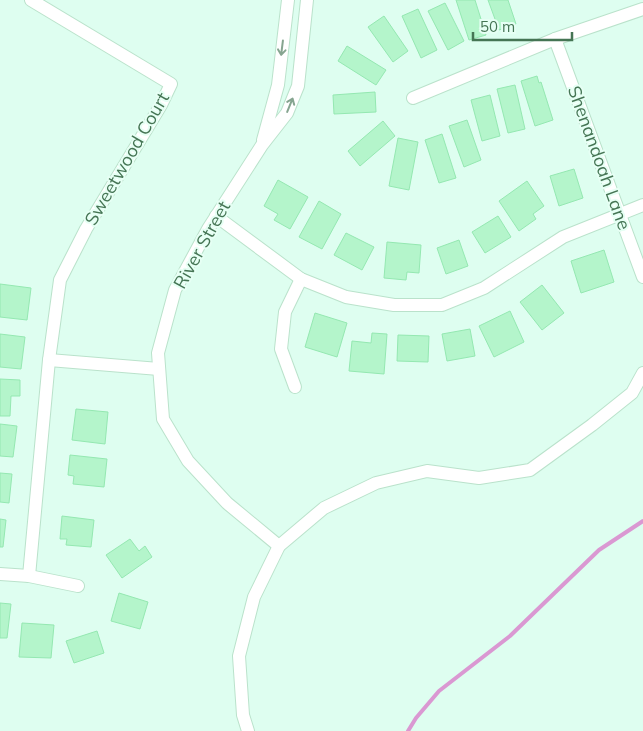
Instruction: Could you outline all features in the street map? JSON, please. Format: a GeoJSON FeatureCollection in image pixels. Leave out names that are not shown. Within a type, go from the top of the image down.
{"type":"FeatureCollection","features":[{"type":"Feature","properties":{"kind":"street","name":"Sweetwood Court"},"geometry":{"type":"LineString","coordinates":[[29,576],[49,360],[60,280],[86,229],[161,105],[171,84],[31,0]]}},
{"type":"Feature","properties":{"kind":"street","name":"River Street"},"geometry":{"type":"LineString","coordinates":[[262,145],[278,85],[288,0]]}},
{"type":"Feature","properties":{"kind":"street","name":"River Street"},"geometry":{"type":"LineString","coordinates":[[279,546],[227,503],[188,461],[163,419],[158,353],[175,290],[216,216],[262,145],[287,113],[298,86],[307,0]]}},
{"type":"Feature","properties":{"kind":"street"},"geometry":{"type":"LineString","coordinates":[[413,98],[555,39],[643,9]]}},
{"type":"Feature","properties":{"kind":"street","name":"Shenandoah Lane"},"geometry":{"type":"LineString","coordinates":[[555,39],[643,277]]}},
{"type":"Feature","properties":{"kind":"street"},"geometry":{"type":"LineString","coordinates":[[216,216],[301,279],[346,297],[394,305],[442,305],[484,288],[563,236],[643,205]]}},
{"type":"Feature","properties":{"kind":"street"},"geometry":{"type":"LineString","coordinates":[[295,387],[281,349],[285,312],[301,279]]}},
{"type":"Feature","properties":{"kind":"street"},"geometry":{"type":"LineString","coordinates":[[49,360],[159,369]]}},
{"type":"Feature","properties":{"kind":"street"},"geometry":{"type":"LineString","coordinates":[[248,731],[243,715],[239,656],[254,597],[279,546],[324,508],[376,483],[427,472],[479,478],[530,470],[632,393],[643,373]]}},
{"type":"Feature","properties":{"kind":"street"},"geometry":{"type":"LineString","coordinates":[[0,574],[29,576],[78,586]]}},
{"type":"Feature","properties":{"kind":"building"},"geometry":{"type":"Polygon","coordinates":[[[456,0],[475,0],[486,35],[469,40],[456,0]]]}},
{"type":"Feature","properties":{"kind":"building"},"geometry":{"type":"Polygon","coordinates":[[[488,0],[508,0],[516,24],[499,30],[488,0]]]}},
{"type":"Feature","properties":{"kind":"building"},"geometry":{"type":"Polygon","coordinates":[[[445,3],[464,41],[448,50],[428,11],[445,3]]]}},
{"type":"Feature","properties":{"kind":"building"},"geometry":{"type":"Polygon","coordinates":[[[418,9],[437,50],[421,58],[402,16],[418,9]]]}},
{"type":"Feature","properties":{"kind":"building"},"geometry":{"type":"Polygon","coordinates":[[[384,16],[408,51],[393,62],[368,27],[384,16]]]}},
{"type":"Feature","properties":{"kind":"building"},"geometry":{"type":"Polygon","coordinates":[[[347,46],[386,70],[376,85],[338,61],[347,46]]]}},
{"type":"Feature","properties":{"kind":"building"},"geometry":{"type":"Polygon","coordinates":[[[537,76],[539,83],[541,82],[553,120],[535,126],[521,81],[537,76]]]}},
{"type":"Feature","properties":{"kind":"building"},"geometry":{"type":"Polygon","coordinates":[[[515,85],[525,129],[508,133],[497,89],[515,85]]]}},
{"type":"Feature","properties":{"kind":"building"},"geometry":{"type":"Polygon","coordinates":[[[375,92],[376,112],[334,114],[333,95],[375,92]]]}},
{"type":"Feature","properties":{"kind":"building"},"geometry":{"type":"Polygon","coordinates":[[[490,95],[500,136],[482,141],[471,100],[490,95]]]}},
{"type":"Feature","properties":{"kind":"building"},"geometry":{"type":"Polygon","coordinates":[[[467,120],[481,160],[464,167],[449,126],[467,120]]]}},
{"type":"Feature","properties":{"kind":"building"},"geometry":{"type":"Polygon","coordinates":[[[383,121],[395,136],[360,166],[348,151],[383,121]]]}},
{"type":"Feature","properties":{"kind":"building"},"geometry":{"type":"Polygon","coordinates":[[[442,134],[456,178],[439,183],[425,140],[442,134]]]}},
{"type":"Feature","properties":{"kind":"building"},"geometry":{"type":"Polygon","coordinates":[[[398,138],[418,142],[409,190],[389,186],[398,138]]]}},
{"type":"Feature","properties":{"kind":"building"},"geometry":{"type":"Polygon","coordinates":[[[574,169],[583,198],[559,206],[550,176],[574,169]]]}},
{"type":"Feature","properties":{"kind":"building"},"geometry":{"type":"Polygon","coordinates":[[[278,180],[308,197],[290,229],[274,220],[278,214],[264,206],[278,180]]]}},
{"type":"Feature","properties":{"kind":"building"},"geometry":{"type":"Polygon","coordinates":[[[527,181],[544,206],[533,214],[536,219],[519,231],[499,201],[527,181]]]}},
{"type":"Feature","properties":{"kind":"building"},"geometry":{"type":"Polygon","coordinates":[[[319,201],[341,214],[322,249],[299,237],[319,201]]]}},
{"type":"Feature","properties":{"kind":"building"},"geometry":{"type":"Polygon","coordinates":[[[498,216],[511,237],[485,253],[472,232],[498,216]]]}},
{"type":"Feature","properties":{"kind":"building"},"geometry":{"type":"Polygon","coordinates":[[[346,233],[374,247],[362,270],[334,255],[346,233]]]}},
{"type":"Feature","properties":{"kind":"building"},"geometry":{"type":"Polygon","coordinates":[[[459,240],[468,266],[446,274],[437,248],[459,240]]]}},
{"type":"Feature","properties":{"kind":"building"},"geometry":{"type":"Polygon","coordinates":[[[387,242],[421,245],[419,273],[407,272],[406,280],[384,278],[387,242]]]}},
{"type":"Feature","properties":{"kind":"building"},"geometry":{"type":"Polygon","coordinates":[[[604,250],[614,282],[581,293],[571,261],[604,250]]]}},
{"type":"Feature","properties":{"kind":"building"},"geometry":{"type":"Polygon","coordinates":[[[0,284],[31,288],[27,320],[0,317],[0,284]]]}},
{"type":"Feature","properties":{"kind":"building"},"geometry":{"type":"Polygon","coordinates":[[[542,285],[564,313],[542,330],[520,302],[542,285]]]}},
{"type":"Feature","properties":{"kind":"building"},"geometry":{"type":"Polygon","coordinates":[[[510,311],[524,342],[494,357],[479,326],[510,311]]]}},
{"type":"Feature","properties":{"kind":"building"},"geometry":{"type":"Polygon","coordinates":[[[315,313],[347,323],[337,357],[305,347],[315,313]]]}},
{"type":"Feature","properties":{"kind":"building"},"geometry":{"type":"Polygon","coordinates":[[[470,329],[475,356],[447,361],[442,334],[470,329]]]}},
{"type":"Feature","properties":{"kind":"building"},"geometry":{"type":"Polygon","coordinates":[[[372,333],[387,334],[384,374],[349,371],[352,341],[371,343],[372,333]]]}},
{"type":"Feature","properties":{"kind":"building"},"geometry":{"type":"Polygon","coordinates":[[[0,334],[25,337],[21,369],[0,367],[0,334]]]}},
{"type":"Feature","properties":{"kind":"building"},"geometry":{"type":"Polygon","coordinates":[[[398,335],[429,336],[428,362],[397,361],[398,335]]]}},
{"type":"Feature","properties":{"kind":"building"},"geometry":{"type":"Polygon","coordinates":[[[0,379],[20,380],[20,396],[11,396],[10,416],[0,416],[0,379]]]}},
{"type":"Feature","properties":{"kind":"building"},"geometry":{"type":"Polygon","coordinates":[[[76,409],[108,412],[105,444],[72,440],[76,409]]]}},
{"type":"Feature","properties":{"kind":"building"},"geometry":{"type":"Polygon","coordinates":[[[0,424],[17,426],[13,457],[0,456],[0,424]]]}},
{"type":"Feature","properties":{"kind":"building"},"geometry":{"type":"Polygon","coordinates":[[[70,455],[107,459],[104,487],[73,484],[74,476],[68,475],[70,455]]]}},
{"type":"Feature","properties":{"kind":"building"},"geometry":{"type":"Polygon","coordinates":[[[0,473],[12,474],[9,503],[0,502],[0,473]]]}},
{"type":"Feature","properties":{"kind":"building"},"geometry":{"type":"Polygon","coordinates":[[[62,516],[94,520],[91,547],[66,545],[67,539],[60,539],[62,516]]]}},
{"type":"Feature","properties":{"kind":"building"},"geometry":{"type":"Polygon","coordinates":[[[0,519],[6,520],[3,547],[0,547],[0,519]]]}},
{"type":"Feature","properties":{"kind":"building"},"geometry":{"type":"Polygon","coordinates":[[[130,539],[139,551],[145,546],[152,557],[122,578],[106,555],[130,539]]]}},
{"type":"Feature","properties":{"kind":"building"},"geometry":{"type":"Polygon","coordinates":[[[119,593],[148,602],[140,629],[111,621],[119,593]]]}},
{"type":"Feature","properties":{"kind":"building"},"geometry":{"type":"Polygon","coordinates":[[[0,603],[11,604],[7,638],[0,638],[0,603]]]}},
{"type":"Feature","properties":{"kind":"building"},"geometry":{"type":"Polygon","coordinates":[[[22,623],[54,625],[51,658],[19,657],[22,623]]]}},
{"type":"Feature","properties":{"kind":"building"},"geometry":{"type":"Polygon","coordinates":[[[97,631],[104,653],[74,663],[66,641],[97,631]]]}},
{"type":"Feature","properties":{"kind":"waterway"},"geometry":{"type":"LineString","coordinates":[[408,731],[416,718],[439,691],[510,636],[599,550],[643,521]]}}]}
